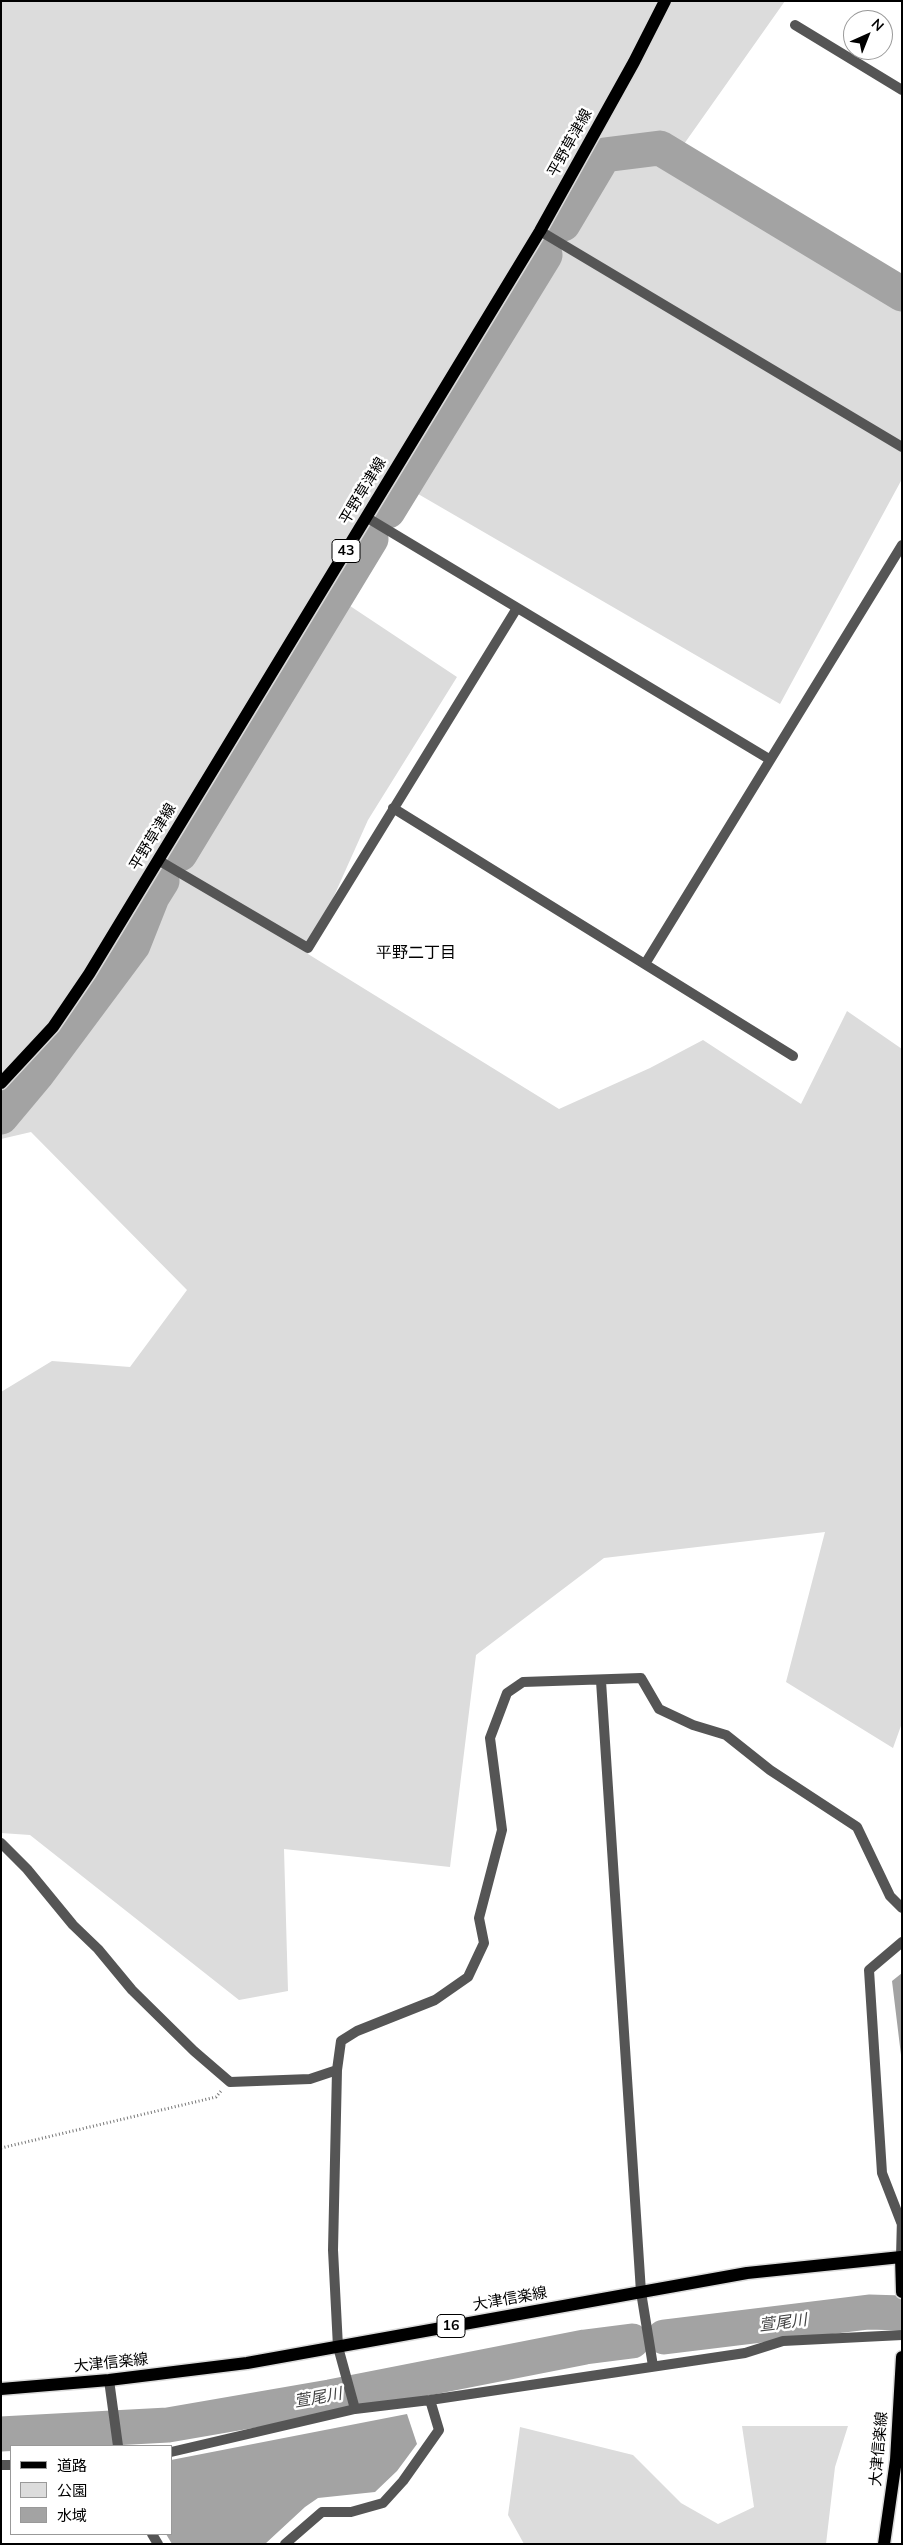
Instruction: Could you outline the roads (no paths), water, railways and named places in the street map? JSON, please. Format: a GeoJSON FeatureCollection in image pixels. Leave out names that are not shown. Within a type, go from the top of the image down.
{"type":"FeatureCollection","features":[{"type":"Feature","properties":{"kind":"main road","name":"平野草津線"},"geometry":{"type":"LineString","coordinates":[[1,1083],[53,1027],[89,974],[540,231],[634,62],[665,1]]}},
{"type":"Feature","properties":{"kind":"main road","name":"大津信楽線"},"geometry":{"type":"LineString","coordinates":[[1,2389],[108,2380],[247,2363],[747,2273],[901,2257]]}},
{"type":"Feature","properties":{"kind":"main road"},"geometry":{"type":"LineString","coordinates":[[901,2257],[902,2292]]}},
{"type":"Feature","properties":{"kind":"main road","name":"大津信楽線"},"geometry":{"type":"LineString","coordinates":[[884,2544],[896,2460],[902,2357]]}},
{"type":"Feature","properties":{"kind":"street"},"geometry":{"type":"LineString","coordinates":[[795,25],[902,90]]}},
{"type":"Feature","properties":{"kind":"street"},"geometry":{"type":"LineString","coordinates":[[540,231],[902,447]]}},
{"type":"Feature","properties":{"kind":"street"},"geometry":{"type":"LineString","coordinates":[[366,517],[769,759]]}},
{"type":"Feature","properties":{"kind":"street"},"geometry":{"type":"LineString","coordinates":[[645,964],[902,544]]}},
{"type":"Feature","properties":{"kind":"street"},"geometry":{"type":"LineString","coordinates":[[158,860],[308,948],[517,608]]}},
{"type":"Feature","properties":{"kind":"street"},"geometry":{"type":"LineString","coordinates":[[393,808],[793,1056]]}},
{"type":"Feature","properties":{"kind":"street"},"geometry":{"type":"LineString","coordinates":[[355,2408],[338,2347],[333,2250],[337,2070],[341,2042],[357,2031],[435,2000],[468,1977],[484,1943],[479,1918],[502,1830],[490,1738],[508,1693],[523,1682],[641,1678],[660,1709],[693,1725],[726,1735],[770,1770],[857,1827],[890,1896],[902,1908]]}},
{"type":"Feature","properties":{"kind":"street"},"geometry":{"type":"LineString","coordinates":[[601,1680],[641,2292],[653,2366]]}},
{"type":"Feature","properties":{"kind":"street"},"geometry":{"type":"LineString","coordinates":[[1,1843],[28,1869],[67,1914],[73,1925],[98,1949],[132,1990],[194,2051],[230,2082],[310,2079],[337,2070]]}},
{"type":"Feature","properties":{"kind":"street"},"geometry":{"type":"LineString","coordinates":[[901,2257],[901,2220],[882,2173],[870,1970],[902,1942]]}},
{"type":"Feature","properties":{"kind":"street"},"geometry":{"type":"LineString","coordinates":[[172,2452],[355,2408],[430,2400],[745,2353],[783,2341],[902,2335]]}},
{"type":"Feature","properties":{"kind":"street"},"geometry":{"type":"LineString","coordinates":[[108,2380],[118,2445]]}},
{"type":"Feature","properties":{"kind":"street"},"geometry":{"type":"LineString","coordinates":[[285,2544],[322,2512],[351,2512],[383,2503],[403,2481],[439,2430],[430,2400]]}},
{"type":"Feature","properties":{"kind":"water"},"geometry":{"type":"Polygon","coordinates":[[[902,1973],[902,2055],[901,2055],[892,1981],[902,1973]]]}},
{"type":"Feature","properties":{"kind":"water"},"geometry":{"type":"Polygon","coordinates":[[[407,2414],[417,2444],[397,2471],[375,2492],[318,2498],[305,2507],[265,2544],[172,2544],[167,2535],[172,2535],[172,2460],[407,2414]]]}},
{"type":"Feature","properties":{"kind":"waterway"},"geometry":{"type":"LineString","coordinates":[[563,224],[604,155],[660,148],[902,294]]}},
{"type":"Feature","properties":{"kind":"waterway"},"geometry":{"type":"LineString","coordinates":[[388,511],[545,255]]}},
{"type":"Feature","properties":{"kind":"waterway"},"geometry":{"type":"LineString","coordinates":[[180,854],[371,539]]}},
{"type":"Feature","properties":{"kind":"waterway"},"geometry":{"type":"LineString","coordinates":[[1,1117],[37,1074],[133,945],[152,897],[162,881]]}},
{"type":"Feature","properties":{"kind":"waterway","name":"萱尾川"},"geometry":{"type":"LineString","coordinates":[[664,2337],[869,2312],[902,2313]]}},
{"type":"Feature","properties":{"kind":"waterway","name":"萱尾川"},"geometry":{"type":"LineString","coordinates":[[1,2434],[168,2425],[330,2397],[585,2347],[632,2341]]}},
{"type":"Feature","properties":{"kind":"district","name":"平野二丁目"},"geometry":{"type":"Point","coordinates":[416,953]}}]}
